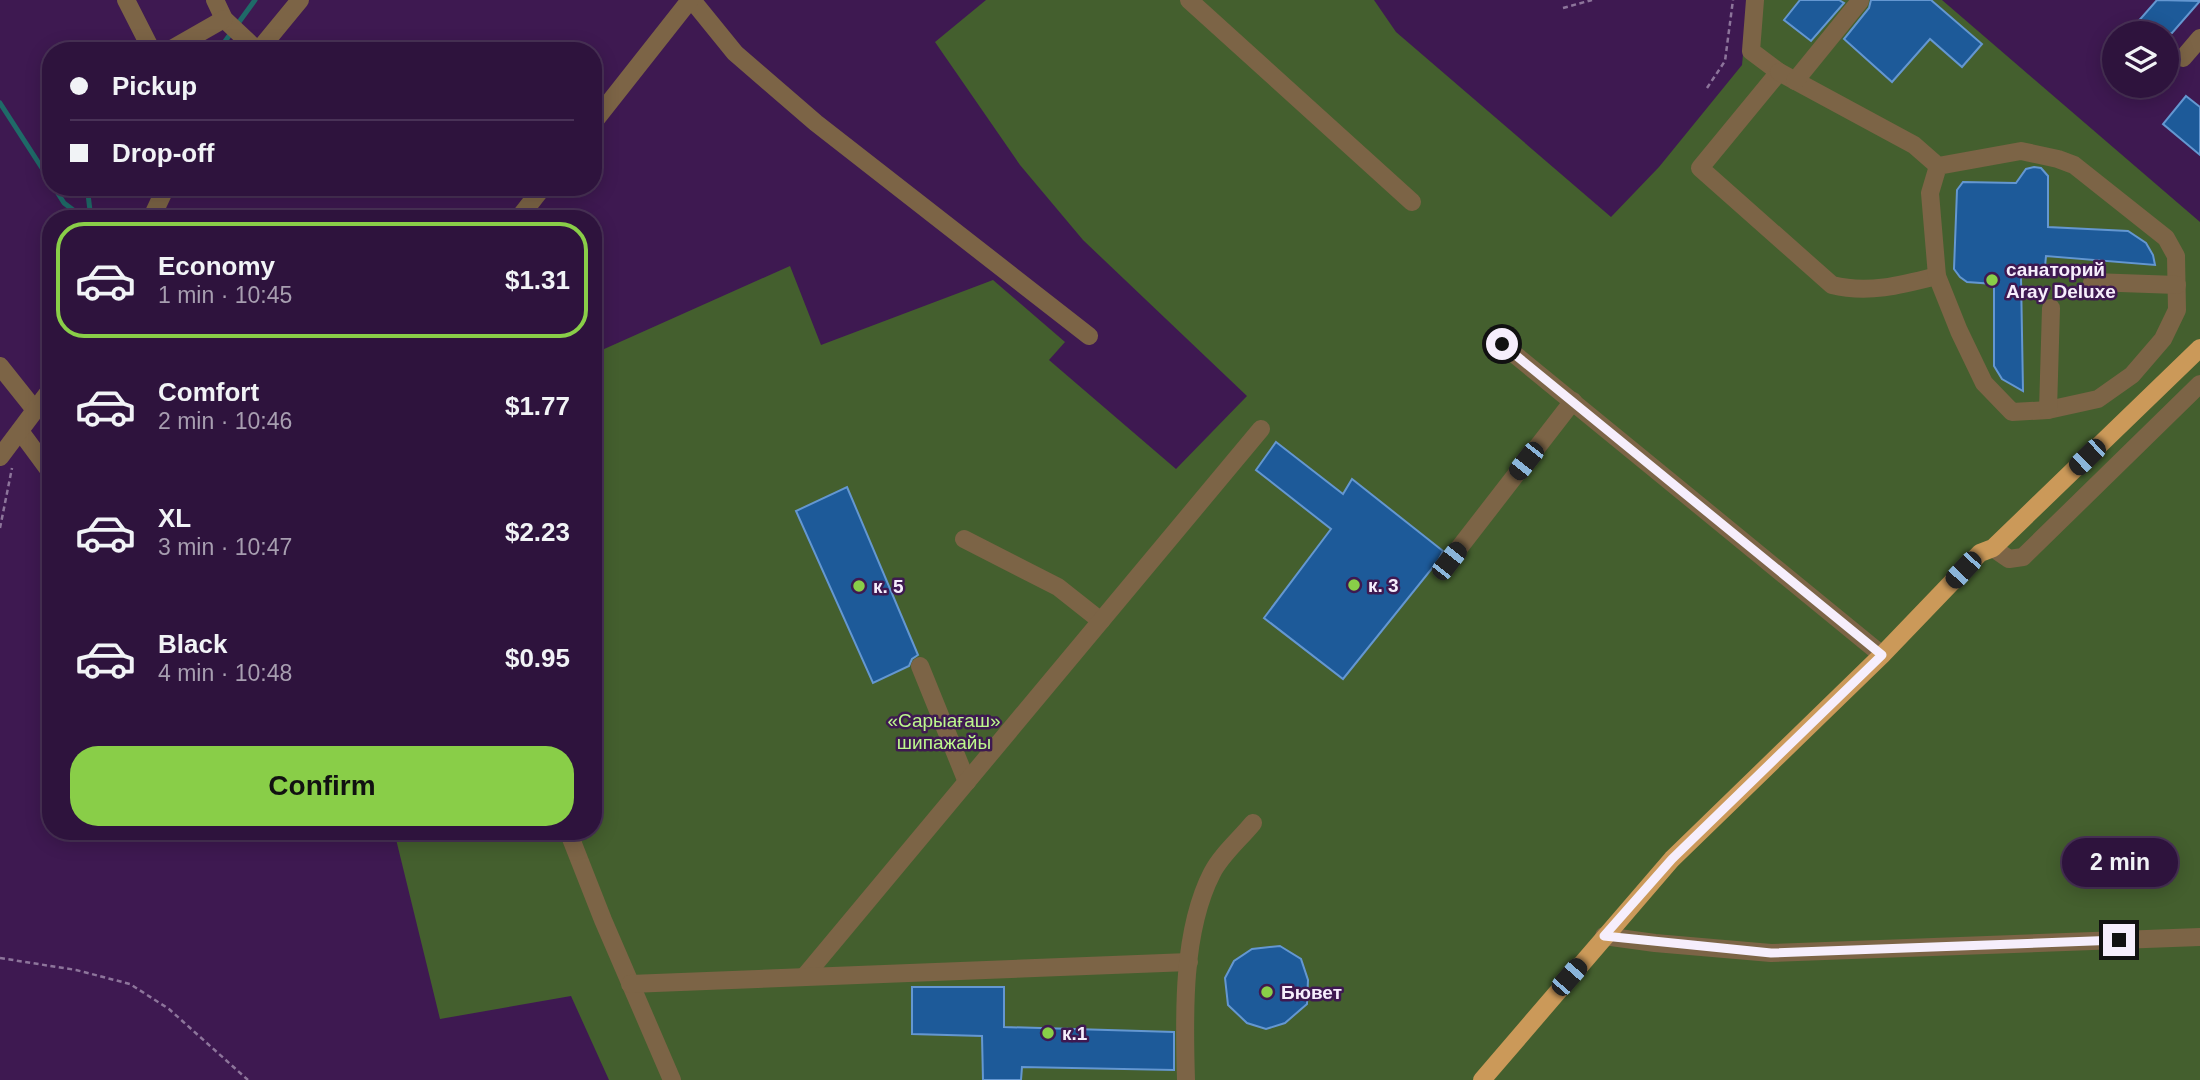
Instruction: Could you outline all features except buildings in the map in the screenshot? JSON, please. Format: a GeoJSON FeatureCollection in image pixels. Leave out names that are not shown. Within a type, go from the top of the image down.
{"type":"FeatureCollection","features":[{"type":"Feature","properties":{"kind":"main road"},"geometry":{"type":"LineString","coordinates":[[1482,1080],[1672,859],[1882,655],[1980,552],[1993,548],[2200,348]]}},
{"type":"Feature","properties":{"kind":"street"},"geometry":{"type":"LineString","coordinates":[[126,0],[147,42]]}},
{"type":"Feature","properties":{"kind":"street"},"geometry":{"type":"LineString","coordinates":[[215,0],[224,19],[248,42]]}},
{"type":"Feature","properties":{"kind":"street"},"geometry":{"type":"LineString","coordinates":[[265,42],[300,0]]}},
{"type":"Feature","properties":{"kind":"street"},"geometry":{"type":"LineString","coordinates":[[602,112],[691,0],[735,53],[816,124],[1089,337]]}},
{"type":"Feature","properties":{"kind":"street"},"geometry":{"type":"LineString","coordinates":[[1189,0],[1412,202]]}},
{"type":"Feature","properties":{"kind":"street"},"geometry":{"type":"LineString","coordinates":[[1755,0],[1751,51],[1787,77],[1914,145],[1938,166]]}},
{"type":"Feature","properties":{"kind":"street"},"geometry":{"type":"LineString","coordinates":[[1860,1],[1700,168],[1832,285],[1851,290],[1897,286],[1937,276]]}},
{"type":"Feature","properties":{"kind":"street"},"geometry":{"type":"LineString","coordinates":[[184,42],[224,19]]}},
{"type":"Feature","properties":{"kind":"street"},"geometry":{"type":"LineString","coordinates":[[2183,58],[2200,38]]}},
{"type":"Feature","properties":{"kind":"street"},"geometry":{"type":"LineString","coordinates":[[2021,151],[2058,159],[2074,165],[2166,238],[2176,256],[2177,310],[2163,339],[2132,375],[2098,399],[2048,410],[2012,412],[1984,383],[1937,276],[1930,193],[1938,166],[2021,151]]}},
{"type":"Feature","properties":{"kind":"street"},"geometry":{"type":"LineString","coordinates":[[525,210],[536,196]]}},
{"type":"Feature","properties":{"kind":"street"},"geometry":{"type":"LineString","coordinates":[[2092,282],[2177,285]]}},
{"type":"Feature","properties":{"kind":"street"},"geometry":{"type":"LineString","coordinates":[[2048,410],[2051,308]]}},
{"type":"Feature","properties":{"kind":"street"},"geometry":{"type":"LineString","coordinates":[[1502,344],[1882,655]]}},
{"type":"Feature","properties":{"kind":"street"},"geometry":{"type":"LineString","coordinates":[[0,366],[35,410]]}},
{"type":"Feature","properties":{"kind":"street"},"geometry":{"type":"LineString","coordinates":[[1993,548],[2009,559],[2023,556],[2200,384]]}},
{"type":"Feature","properties":{"kind":"street"},"geometry":{"type":"LineString","coordinates":[[6,462],[20,431],[42,401]]}},
{"type":"Feature","properties":{"kind":"street"},"geometry":{"type":"LineString","coordinates":[[1449,561],[1573,401]]}},
{"type":"Feature","properties":{"kind":"street"},"geometry":{"type":"LineString","coordinates":[[804,977],[1261,429]]}},
{"type":"Feature","properties":{"kind":"street"},"geometry":{"type":"LineString","coordinates":[[20,431],[42,461]]}},
{"type":"Feature","properties":{"kind":"street"},"geometry":{"type":"LineString","coordinates":[[964,539],[1058,587],[1101,621]]}},
{"type":"Feature","properties":{"kind":"street"},"geometry":{"type":"LineString","coordinates":[[920,666],[967,782]]}},
{"type":"Feature","properties":{"kind":"street"},"geometry":{"type":"LineString","coordinates":[[1186,1080],[1184,1000],[1198,911],[1212,872],[1253,823]]}},
{"type":"Feature","properties":{"kind":"street"},"geometry":{"type":"LineString","coordinates":[[572,840],[667,1079]]}},
{"type":"Feature","properties":{"kind":"street"},"geometry":{"type":"LineString","coordinates":[[1604,936],[1771,953],[2200,937]]}},
{"type":"Feature","properties":{"kind":"street"},"geometry":{"type":"LineString","coordinates":[[631,984],[1189,962]]}},
{"type":"Feature","properties":{"kind":"path"},"geometry":{"type":"LineString","coordinates":[[1563,8],[1592,0]]}},
{"type":"Feature","properties":{"kind":"path"},"geometry":{"type":"LineString","coordinates":[[1707,88],[1726,61],[1733,0]]}},
{"type":"Feature","properties":{"kind":"path"},"geometry":{"type":"LineString","coordinates":[[0,528],[6,462]]}},
{"type":"Feature","properties":{"kind":"path"},"geometry":{"type":"LineString","coordinates":[[0,958],[76,970],[130,984],[169,1009],[248,1080]]}},
{"type":"Feature","properties":{"kind":"green space","name":"«Сарыағаш» шипажайы"},"geometry":{"type":"Polygon","coordinates":[[[986,0],[1374,0],[1396,32],[1611,217],[1659,167],[1742,65],[1748,0],[1942,0],[2200,222],[2200,1080],[609,1080],[571,996],[440,1019],[396,840],[602,840],[602,350],[790,266],[821,345],[993,280],[1065,342],[1049,360],[1176,469],[1247,396],[1083,240],[1020,165],[935,42],[986,0]]]}},
{"type":"Feature","properties":{"kind":"waterway"},"geometry":{"type":"LineString","coordinates":[[225,42],[255,0]]}},
{"type":"Feature","properties":{"kind":"waterway"},"geometry":{"type":"LineString","coordinates":[[0,103],[42,168]]}},
{"type":"Feature","properties":{"kind":"waterway"},"geometry":{"type":"LineString","coordinates":[[60,196],[73,210]]}},
{"type":"Feature","properties":{"kind":"waterway"},"geometry":{"type":"LineString","coordinates":[[88,196],[90,210]]}},
{"type":"Feature","properties":{"kind":"place","name":"санаторий Aray Deluxe"},"geometry":{"type":"Point","coordinates":[1992,280]}},
{"type":"Feature","properties":{"kind":"place","name":"к. 3"},"geometry":{"type":"Point","coordinates":[1354,585]}},
{"type":"Feature","properties":{"kind":"place","name":"к. 5"},"geometry":{"type":"Point","coordinates":[859,586]}},
{"type":"Feature","properties":{"kind":"place","name":"Бювет"},"geometry":{"type":"Point","coordinates":[1267,992]}},
{"type":"Feature","properties":{"kind":"place","name":"к.1"},"geometry":{"type":"Point","coordinates":[1048,1033]}},
{"type":"Feature","properties":{"kind":"route"},"geometry":{"type":"LineString","coordinates":[[1502,344],[1882,655],[1672,859],[1604,936],[1771,953],[2119,940]]}}]}
